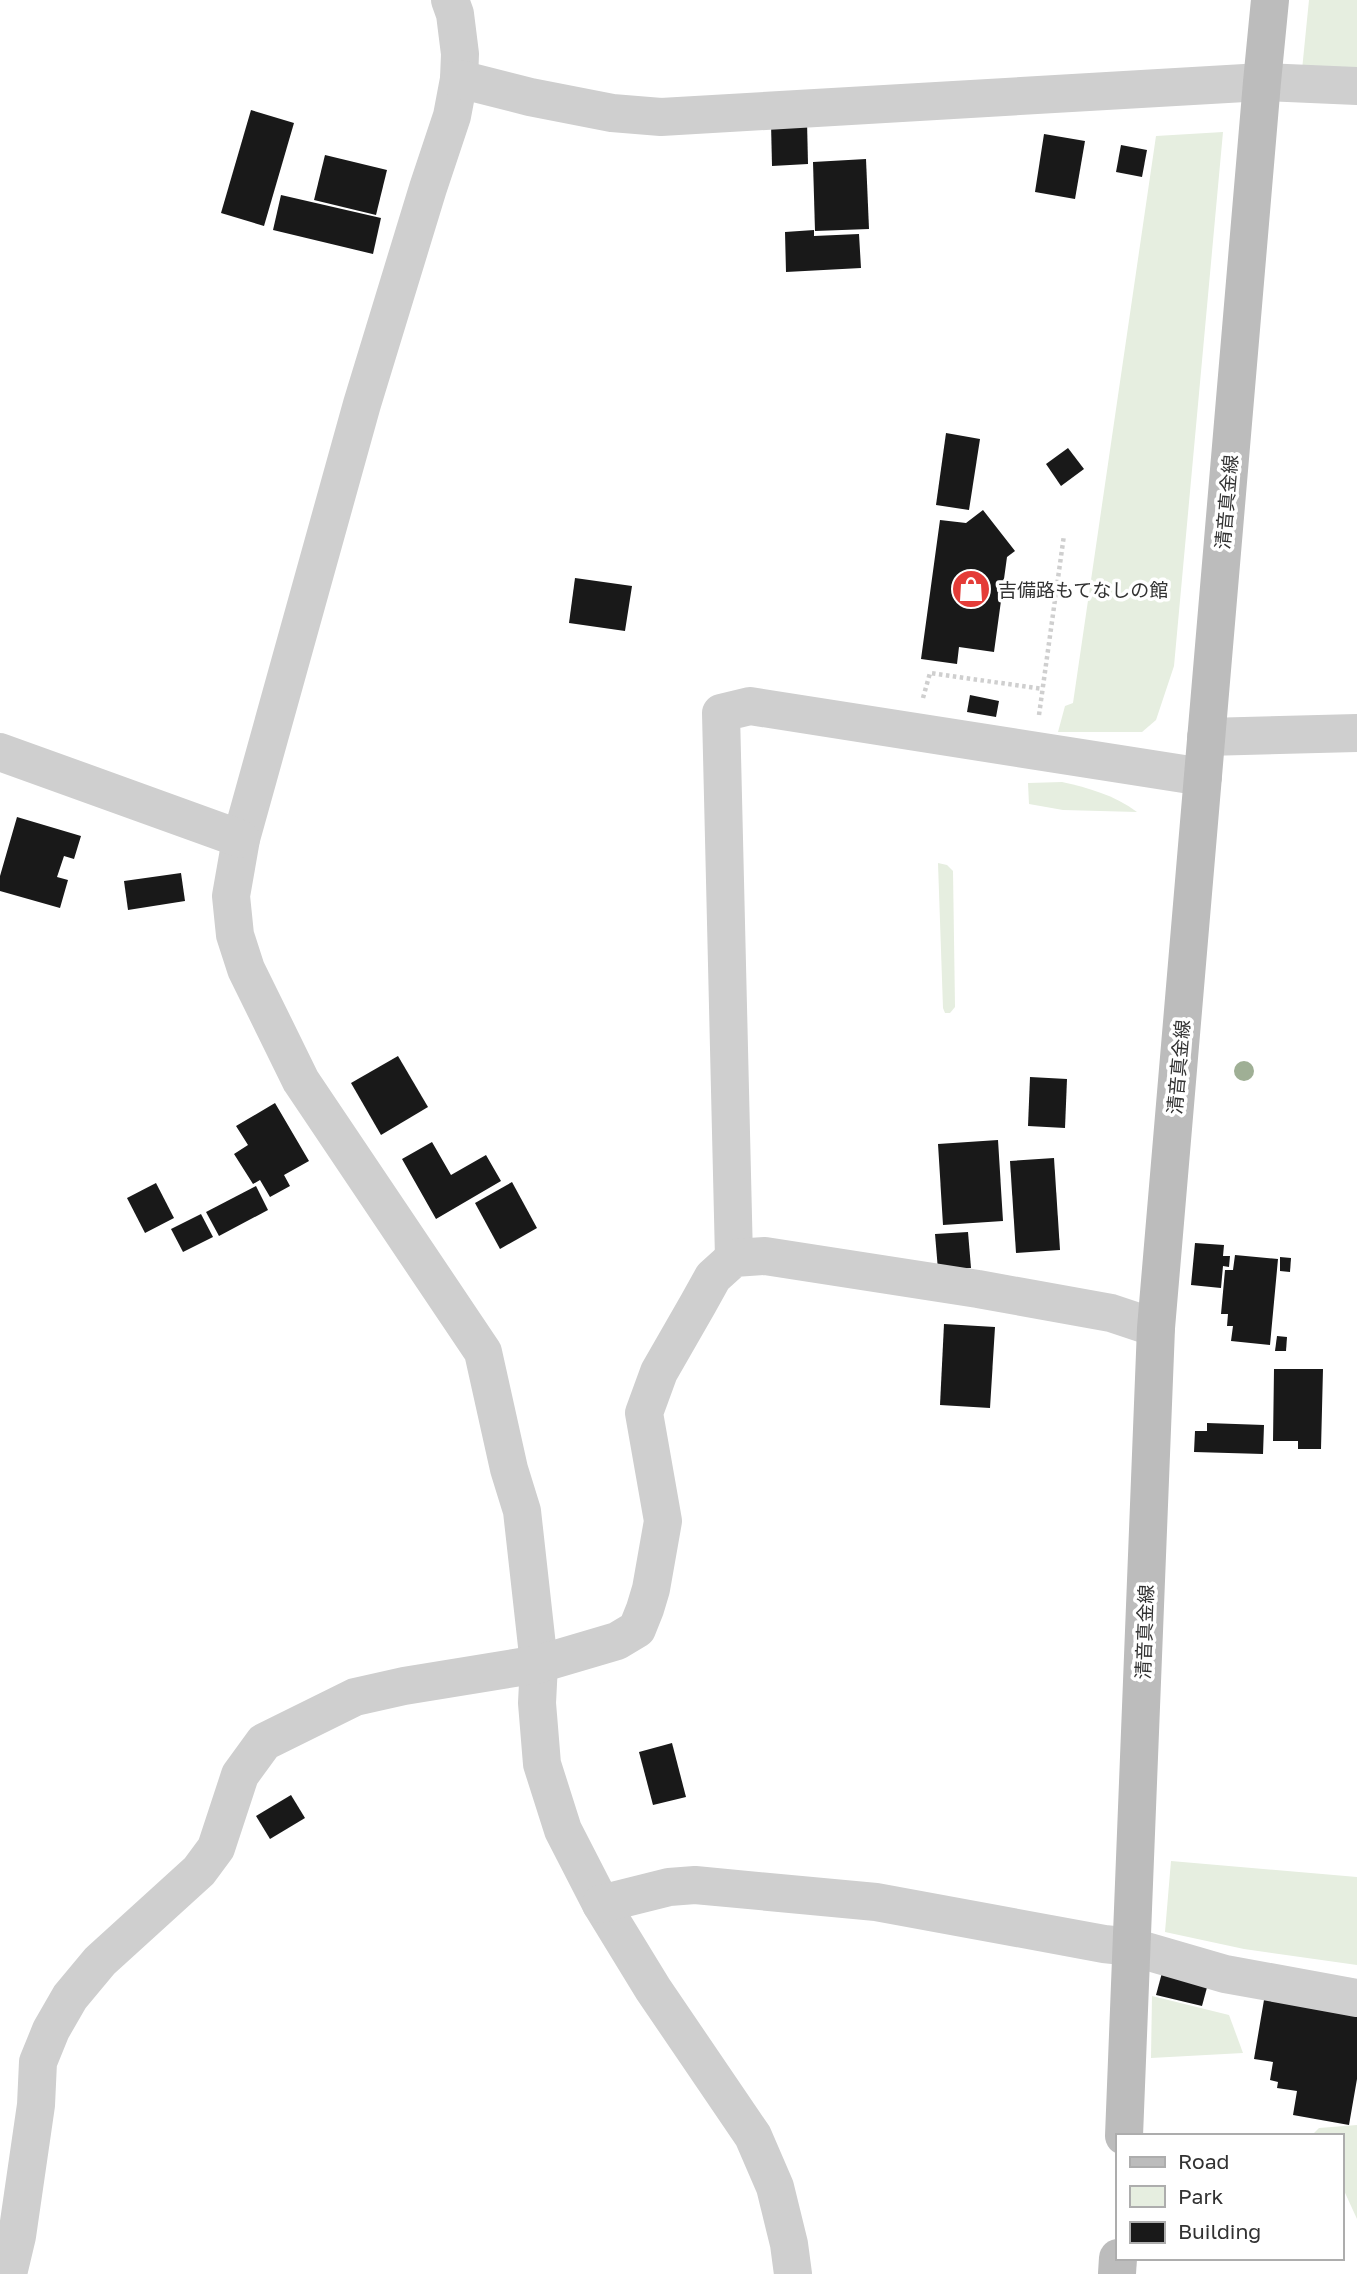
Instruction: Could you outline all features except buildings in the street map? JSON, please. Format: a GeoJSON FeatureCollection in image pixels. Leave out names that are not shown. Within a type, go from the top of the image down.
{"type":"FeatureCollection","features":[{"type":"Feature","properties":{"kind":"main road","name":"清音真金線"},"geometry":{"type":"LineString","coordinates":[[1124,2134],[1156,1328],[1270,0]]}},
{"type":"Feature","properties":{"kind":"street"},"geometry":{"type":"LineString","coordinates":[[450,0],[455,14],[460,54],[460,79],[452,116],[362,404],[241,839],[231,896],[235,935],[246,969],[301,1081],[483,1352],[509,1469],[522,1511],[539,1664],[537,1703],[542,1764],[564,1830],[601,1904],[653,1989],[753,2136],[775,2187],[789,2244],[793,2274]]}},
{"type":"Feature","properties":{"kind":"street"},"geometry":{"type":"LineString","coordinates":[[460,79],[530,97],[612,113],[661,117],[1262,82],[1357,86]]}},
{"type":"Feature","properties":{"kind":"street"},"geometry":{"type":"LineString","coordinates":[[734,1258],[721,713],[750,705],[1203,777]]}},
{"type":"Feature","properties":{"kind":"street"},"geometry":{"type":"LineString","coordinates":[[1206,737],[1357,733]]}},
{"type":"Feature","properties":{"kind":"street"},"geometry":{"type":"LineString","coordinates":[[0,752],[241,839]]}},
{"type":"Feature","properties":{"kind":"street"},"geometry":{"type":"LineString","coordinates":[[8,2274],[17,2236],[36,2105],[38,2062],[51,2030],[70,1997],[100,1961],[199,1871],[216,1848],[240,1775],[264,1742],[355,1697],[404,1686],[539,1664],[617,1641],[637,1629],[648,1599],[663,1521],[644,1413],[659,1372],[713,1277],[734,1258],[765,1256],[978,1289],[1111,1313],[1156,1328]]}},
{"type":"Feature","properties":{"kind":"street"},"geometry":{"type":"LineString","coordinates":[[601,1904],[669,1887],[695,1885],[876,1902],[1132,1947],[1225,1974],[1357,1998]]}},
{"type":"Feature","properties":{"kind":"path"},"geometry":{"type":"LineString","coordinates":[[1034,750],[1064,535]]}},
{"type":"Feature","properties":{"kind":"path"},"geometry":{"type":"LineString","coordinates":[[915,732],[930,673],[1043,689]]}},
{"type":"Feature","properties":{"kind":"green space"},"geometry":{"type":"Polygon","coordinates":[[[1309,0],[1357,0],[1357,73],[1302,70],[1309,0]]]}},
{"type":"Feature","properties":{"kind":"green space"},"geometry":{"type":"Polygon","coordinates":[[[1223,132],[1174,666],[1156,720],[1142,732],[1058,732],[1065,706],[1073,703],[1156,136],[1223,132]]]}},
{"type":"Feature","properties":{"kind":"green space"},"geometry":{"type":"Polygon","coordinates":[[[1062,782],[1101,793],[1137,812],[1063,810],[1029,804],[1028,783],[1062,782]]]}},
{"type":"Feature","properties":{"kind":"green space"},"geometry":{"type":"Polygon","coordinates":[[[938,863],[947,865],[953,871],[955,1007],[950,1013],[945,1013],[943,1008],[938,863]]]}},
{"type":"Feature","properties":{"kind":"green space"},"geometry":{"type":"Polygon","coordinates":[[[1171,1861],[1357,1877],[1357,1965],[1244,1949],[1165,1932],[1171,1861]]]}},
{"type":"Feature","properties":{"kind":"green space"},"geometry":{"type":"Polygon","coordinates":[[[1152,1996],[1229,2015],[1243,2053],[1151,2058],[1152,1996]]]}},
{"type":"Feature","properties":{"kind":"green space"},"geometry":{"type":"Polygon","coordinates":[[[1357,2125],[1357,2219],[1343,2188],[1343,2134],[1313,2134],[1319,2128],[1357,2125]]]}},
{"type":"Feature","properties":{"kind":"place","name":"吉備路もてなしの館"},"geometry":{"type":"Point","coordinates":[971,589]}}]}
